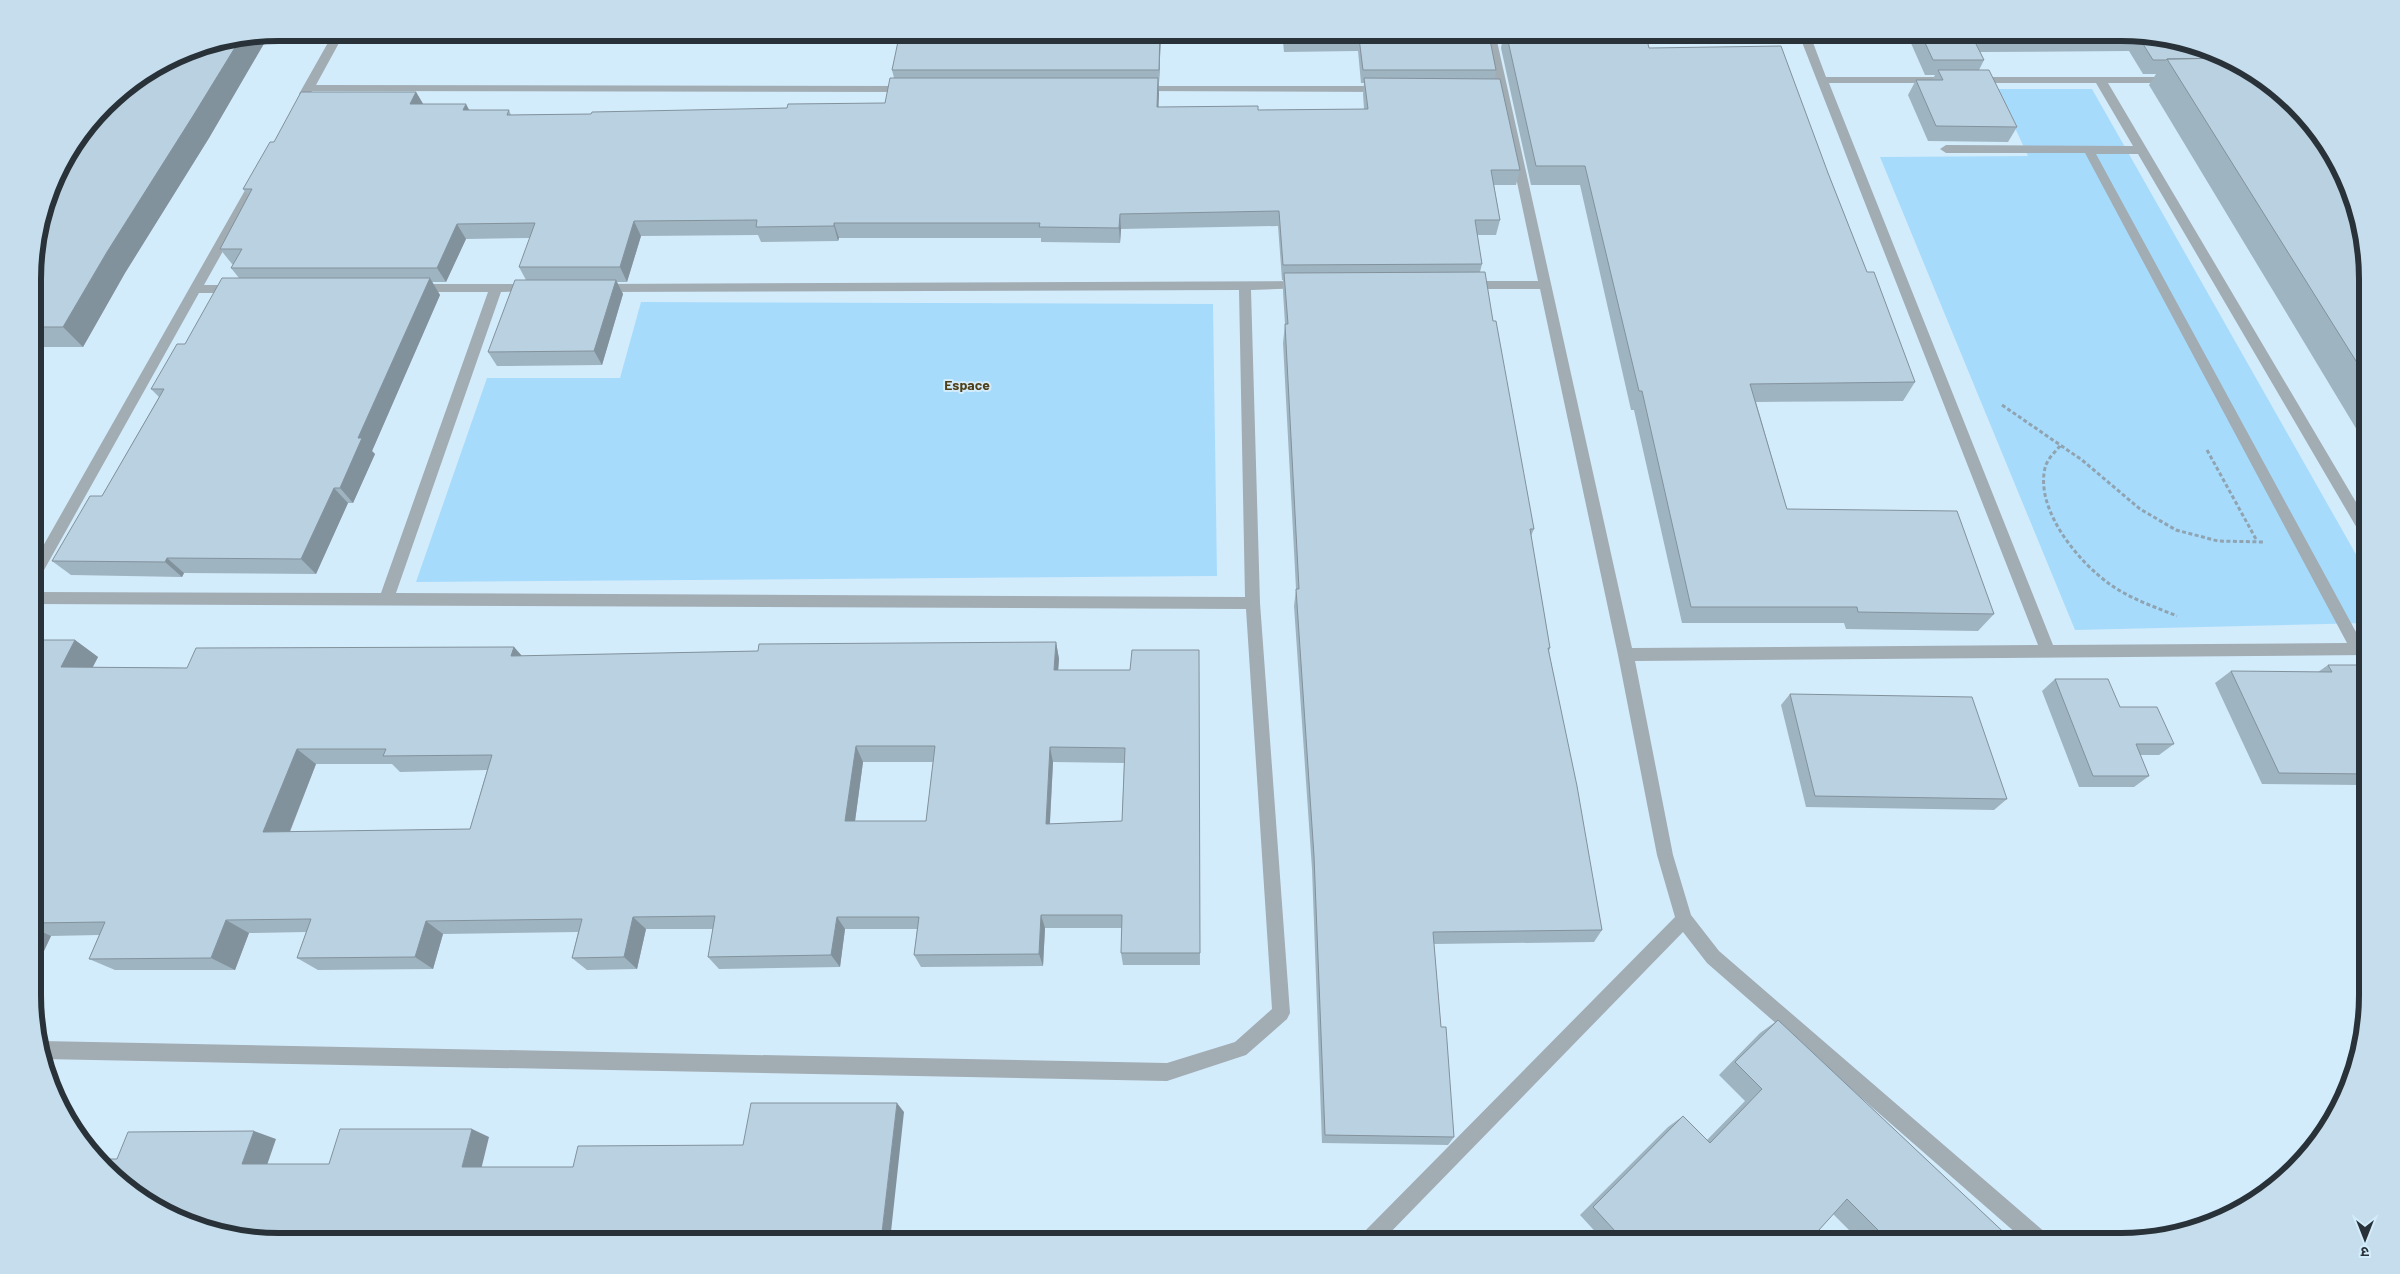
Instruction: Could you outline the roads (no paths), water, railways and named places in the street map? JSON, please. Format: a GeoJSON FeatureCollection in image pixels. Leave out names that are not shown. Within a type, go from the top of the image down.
{"type":"FeatureCollection","features":[{"type":"Feature","properties":{"kind":"street"},"geometry":{"type":"LineString","coordinates":[[299,105],[335,41]]}},
{"type":"Feature","properties":{"kind":"street"},"geometry":{"type":"LineString","coordinates":[[1491,41],[1498,90],[1546,285],[1626,655],[1666,855],[1684,919],[1712,957],[2031,1233]]}},
{"type":"Feature","properties":{"kind":"street"},"geometry":{"type":"LineString","coordinates":[[1807,41],[2048,652]]}},
{"type":"Feature","properties":{"kind":"street"},"geometry":{"type":"LineString","coordinates":[[1822,80],[2186,80]]}},
{"type":"Feature","properties":{"kind":"street"},"geometry":{"type":"LineString","coordinates":[[2100,80],[2359,519]]}},
{"type":"Feature","properties":{"kind":"street"},"geometry":{"type":"LineString","coordinates":[[309,88],[916,89]]}},
{"type":"Feature","properties":{"kind":"street"},"geometry":{"type":"LineString","coordinates":[[1125,89],[1394,89]]}},
{"type":"Feature","properties":{"kind":"street"},"geometry":{"type":"LineString","coordinates":[[1946,149],[2140,150]]}},
{"type":"Feature","properties":{"kind":"street"},"geometry":{"type":"LineString","coordinates":[[2088,149],[2301,542],[2359,644]]}},
{"type":"Feature","properties":{"kind":"street"},"geometry":{"type":"LineString","coordinates":[[41,564],[266,163]]}},
{"type":"Feature","properties":{"kind":"street"},"geometry":{"type":"LineString","coordinates":[[1459,285],[1546,285]]}},
{"type":"Feature","properties":{"kind":"street"},"geometry":{"type":"LineString","coordinates":[[48,1050],[1167,1072],[1240,1049],[1281,1013],[1253,603],[1245,286]]}},
{"type":"Feature","properties":{"kind":"street"},"geometry":{"type":"LineString","coordinates":[[586,288],[1313,286]]}},
{"type":"Feature","properties":{"kind":"street"},"geometry":{"type":"LineString","coordinates":[[408,288],[546,288]]}},
{"type":"Feature","properties":{"kind":"street"},"geometry":{"type":"LineString","coordinates":[[386,600],[496,288]]}},
{"type":"Feature","properties":{"kind":"street"},"geometry":{"type":"LineString","coordinates":[[195,289],[254,289]]}},
{"type":"Feature","properties":{"kind":"street"},"geometry":{"type":"LineString","coordinates":[[41,598],[1253,603]]}},
{"type":"Feature","properties":{"kind":"street"},"geometry":{"type":"LineString","coordinates":[[1626,655],[2359,649]]}},
{"type":"Feature","properties":{"kind":"street"},"geometry":{"type":"LineString","coordinates":[[1377,1233],[1684,919]]}},
{"type":"Feature","properties":{"kind":"district","name":"Espace"},"geometry":{"type":"Point","coordinates":[967,384]}}]}
